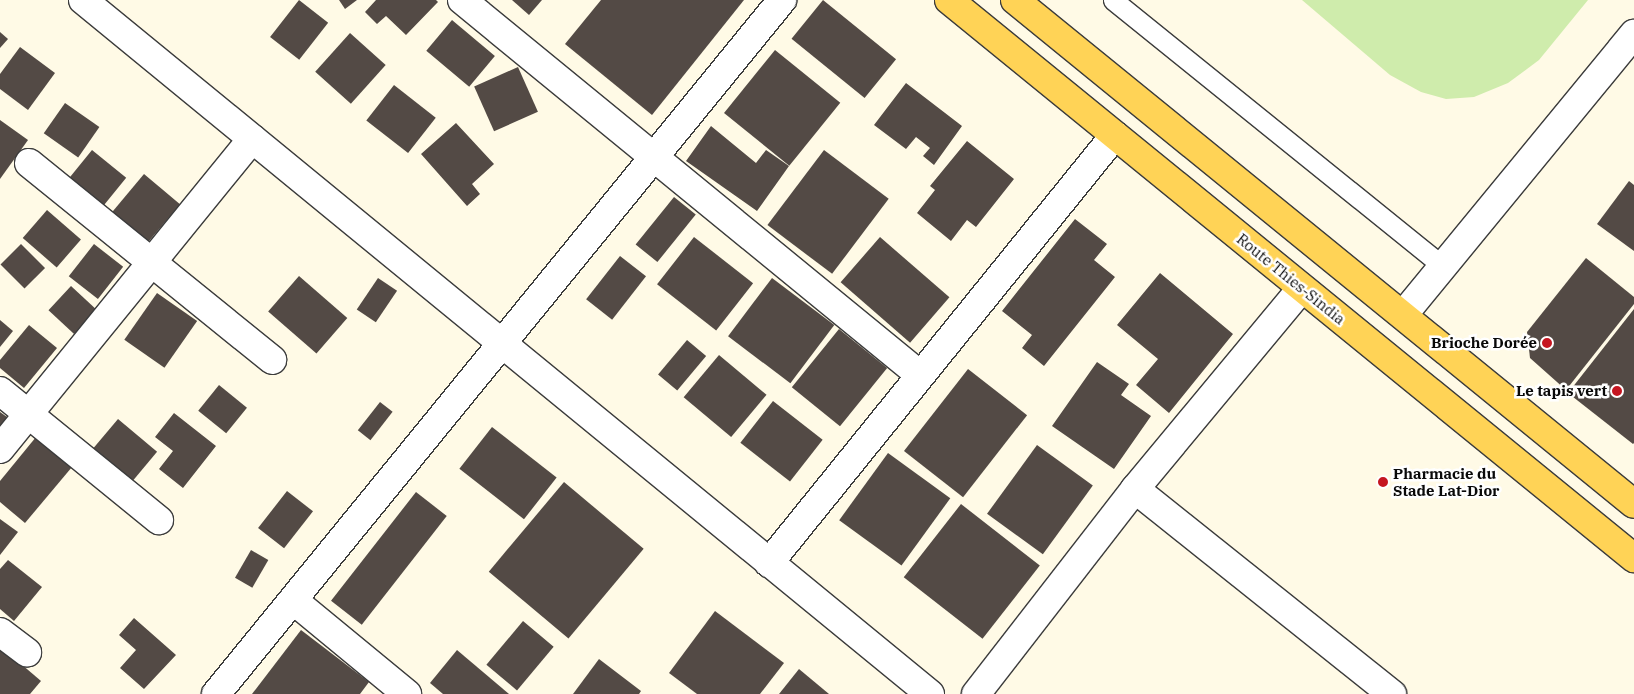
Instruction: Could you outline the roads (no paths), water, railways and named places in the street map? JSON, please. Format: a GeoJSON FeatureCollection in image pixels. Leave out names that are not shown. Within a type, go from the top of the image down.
{"type":"FeatureCollection","features":[{"type":"Feature","properties":{"kind":"main road","name":"Route Thies-Sindia"},"geometry":{"type":"LineString","coordinates":[[949,0],[1634,558]]}},
{"type":"Feature","properties":{"kind":"main road"},"geometry":{"type":"LineString","coordinates":[[1015,0],[1634,504]]}},
{"type":"Feature","properties":{"kind":"street"},"geometry":{"type":"LineString","coordinates":[[83,0],[930,694]]}},
{"type":"Feature","properties":{"kind":"street"},"geometry":{"type":"LineString","coordinates":[[462,0],[920,374]]}},
{"type":"Feature","properties":{"kind":"street"},"geometry":{"type":"LineString","coordinates":[[216,694],[782,0]]}},
{"type":"Feature","properties":{"kind":"street"},"geometry":{"type":"LineString","coordinates":[[1402,315],[1634,34]]}},
{"type":"Feature","properties":{"kind":"street"},"geometry":{"type":"LineString","coordinates":[[770,562],[1115,135]]}},
{"type":"Feature","properties":{"kind":"street"},"geometry":{"type":"LineString","coordinates":[[0,449],[252,139]]}},
{"type":"Feature","properties":{"kind":"street"},"geometry":{"type":"LineString","coordinates":[[29,164],[272,360]]}},
{"type":"Feature","properties":{"kind":"street"},"geometry":{"type":"LineString","coordinates":[[976,694],[1135,489],[1302,288]]}},
{"type":"Feature","properties":{"kind":"street"},"geometry":{"type":"LineString","coordinates":[[0,390],[159,520]]}},
{"type":"Feature","properties":{"kind":"street"},"geometry":{"type":"LineString","coordinates":[[1135,489],[1392,694]]}},
{"type":"Feature","properties":{"kind":"street"},"geometry":{"type":"LineString","coordinates":[[293,600],[407,694]]}},
{"type":"Feature","properties":{"kind":"street"},"geometry":{"type":"LineString","coordinates":[[0,632],[27,652]]}},
{"type":"Feature","properties":{"kind":"lane"},"geometry":{"type":"LineString","coordinates":[[1113,0],[1443,266]]}},
{"type":"Feature","properties":{"kind":"place","name":"Brioche Dorée"},"geometry":{"type":"Point","coordinates":[1547,343]}},
{"type":"Feature","properties":{"kind":"place","name":"Le tapis vert"},"geometry":{"type":"Point","coordinates":[1617,391]}},
{"type":"Feature","properties":{"kind":"place","name":"Pharmacie du Stade Lat-Dior"},"geometry":{"type":"Point","coordinates":[1383,482]}}]}
